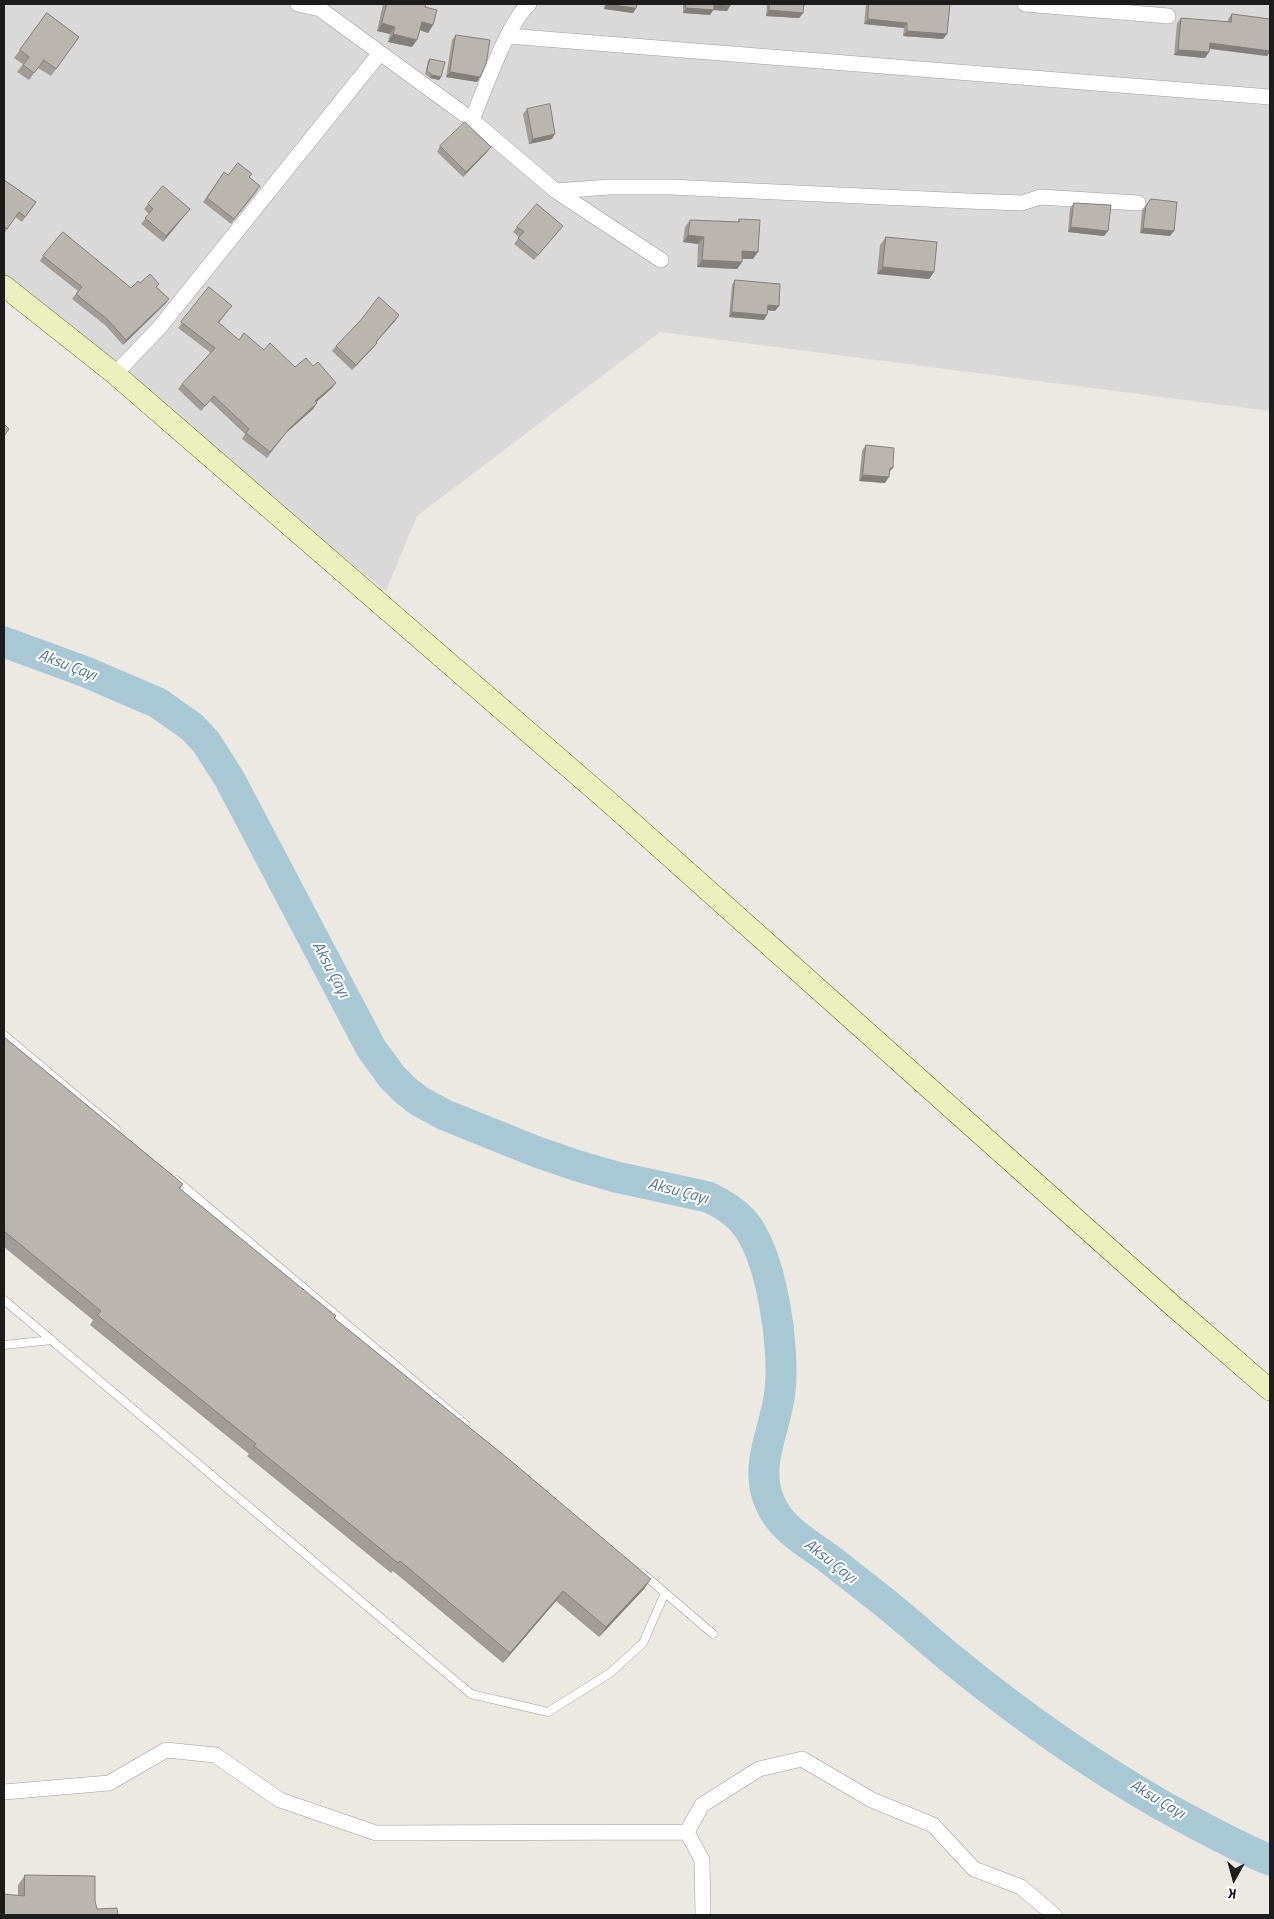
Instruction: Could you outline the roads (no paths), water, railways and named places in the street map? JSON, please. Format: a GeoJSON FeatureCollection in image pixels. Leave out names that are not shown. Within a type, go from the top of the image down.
{"type":"FeatureCollection","features":[{"type":"Feature","properties":{"kind":"street"},"geometry":{"type":"LineString","coordinates":[[298,4],[320,9],[472,120],[556,191],[661,260]]}},
{"type":"Feature","properties":{"kind":"street"},"geometry":{"type":"LineString","coordinates":[[472,120],[508,36],[524,8],[529,4]]}},
{"type":"Feature","properties":{"kind":"street"},"geometry":{"type":"LineString","coordinates":[[1025,4],[1168,16]]}},
{"type":"Feature","properties":{"kind":"street"},"geometry":{"type":"LineString","coordinates":[[508,36],[1270,97]]}},
{"type":"Feature","properties":{"kind":"street"},"geometry":{"type":"LineString","coordinates":[[116,374],[159,328],[380,53]]}},
{"type":"Feature","properties":{"kind":"street"},"geometry":{"type":"LineString","coordinates":[[556,191],[609,187],[670,187],[1022,203],[1040,197],[1138,203]]}},
{"type":"Feature","properties":{"kind":"street"},"geometry":{"type":"LineString","coordinates":[[4,286],[116,374],[609,802],[1172,1305],[1270,1390]]}},
{"type":"Feature","properties":{"kind":"street"},"geometry":{"type":"LineString","coordinates":[[4,1792],[109,1783],[166,1750],[215,1756],[280,1800],[376,1832],[687,1832]]}},
{"type":"Feature","properties":{"kind":"street"},"geometry":{"type":"LineString","coordinates":[[687,1832],[702,1805],[759,1769],[802,1759],[872,1800],[933,1825],[974,1869],[1021,1886],[1054,1915]]}},
{"type":"Feature","properties":{"kind":"street"},"geometry":{"type":"LineString","coordinates":[[687,1832],[702,1860],[703,1915]]}},
{"type":"Feature","properties":{"kind":"lane"},"geometry":{"type":"LineString","coordinates":[[4,1035],[126,1137]]}},
{"type":"Feature","properties":{"kind":"lane"},"geometry":{"type":"LineString","coordinates":[[171,1176],[475,1433]]}},
{"type":"Feature","properties":{"kind":"lane"},"geometry":{"type":"LineString","coordinates":[[4,1300],[471,1694],[548,1712],[610,1673],[643,1643],[666,1593]]}},
{"type":"Feature","properties":{"kind":"lane"},"geometry":{"type":"LineString","coordinates":[[4,1345],[52,1340]]}},
{"type":"Feature","properties":{"kind":"lane"},"geometry":{"type":"LineString","coordinates":[[635,1567],[713,1634]]}},
{"type":"Feature","properties":{"kind":"waterway","name":"Aksu Çayı"},"geometry":{"type":"LineString","coordinates":[[4,642],[86,672],[158,703],[192,727],[206,742],[229,778],[371,1048],[392,1077],[419,1101],[445,1115],[537,1152],[578,1166],[616,1177],[708,1197],[727,1207],[743,1221],[762,1255],[769,1278],[778,1327],[781,1373],[780,1391],[767,1447],[764,1475],[765,1489],[770,1503],[787,1528],[881,1599],[979,1681],[1056,1738],[1163,1806],[1229,1841],[1270,1860]]}}]}
